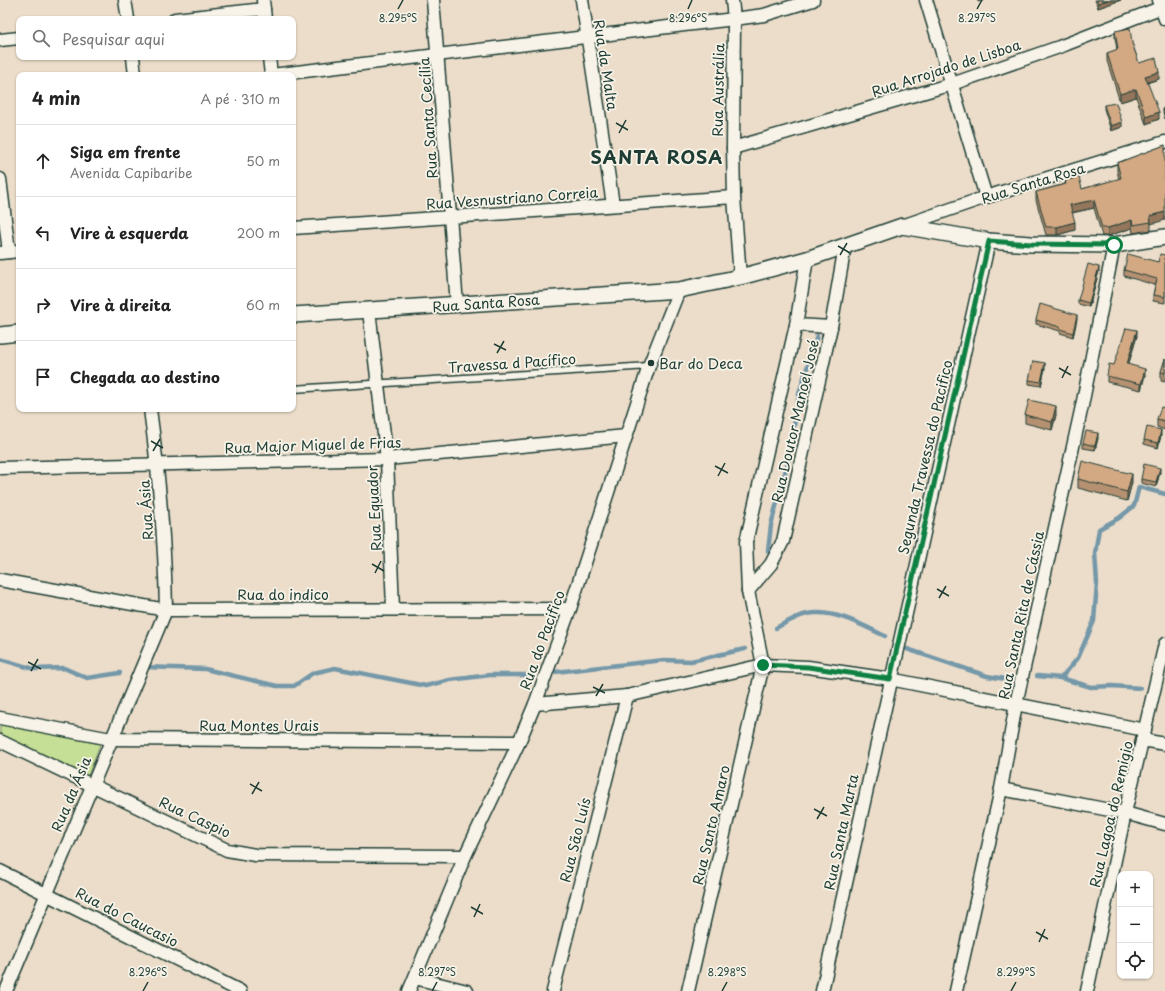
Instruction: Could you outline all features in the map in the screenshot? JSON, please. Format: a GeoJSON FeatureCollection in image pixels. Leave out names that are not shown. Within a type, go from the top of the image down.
{"type":"FeatureCollection","features":[{"type":"Feature","properties":{"kind":"street"},"geometry":{"type":"LineString","coordinates":[[125,0],[128,16]]}},
{"type":"Feature","properties":{"kind":"street","name":"Rua Santa Cecília"},"geometry":{"type":"LineString","coordinates":[[433,0],[457,305]]}},
{"type":"Feature","properties":{"kind":"street","name":"Rua da Malta"},"geometry":{"type":"LineString","coordinates":[[582,0],[586,37],[613,206]]}},
{"type":"Feature","properties":{"kind":"street","name":"Rua Austrália"},"geometry":{"type":"LineString","coordinates":[[732,0],[734,19],[734,197],[740,277]]}},
{"type":"Feature","properties":{"kind":"street"},"geometry":{"type":"LineString","coordinates":[[296,72],[764,15],[813,0]]}},
{"type":"Feature","properties":{"kind":"street"},"geometry":{"type":"LineString","coordinates":[[926,0],[986,197]]}},
{"type":"Feature","properties":{"kind":"street"},"geometry":{"type":"LineString","coordinates":[[1162,4],[1165,19]]}},
{"type":"Feature","properties":{"kind":"street","name":"Rua Arrojado de Lisboa"},"geometry":{"type":"LineString","coordinates":[[733,148],[952,84],[1059,47],[1162,4]]}},
{"type":"Feature","properties":{"kind":"street"},"geometry":{"type":"LineString","coordinates":[[202,16],[264,9]]}},
{"type":"Feature","properties":{"kind":"street"},"geometry":{"type":"LineString","coordinates":[[0,40],[16,38]]}},
{"type":"Feature","properties":{"kind":"street"},"geometry":{"type":"LineString","coordinates":[[133,60],[135,72]]}},
{"type":"Feature","properties":{"kind":"street"},"geometry":{"type":"LineString","coordinates":[[270,60],[272,72]]}},
{"type":"Feature","properties":{"kind":"street","name":"Rua Santa Rosa"},"geometry":{"type":"LineString","coordinates":[[296,315],[679,290],[740,277],[807,259],[986,197],[1165,142]]}},
{"type":"Feature","properties":{"kind":"street"},"geometry":{"type":"LineString","coordinates":[[0,179],[9,252]]}},
{"type":"Feature","properties":{"kind":"street","name":"Rua Vesnustriano Correia"},"geometry":{"type":"LineString","coordinates":[[296,228],[734,197]]}},
{"type":"Feature","properties":{"kind":"street"},"geometry":{"type":"LineString","coordinates":[[902,226],[989,241],[1031,244],[1114,245],[1165,237]]}},
{"type":"Feature","properties":{"kind":"street","name":"Segunda Travessa do Pacifico"},"geometry":{"type":"LineString","coordinates":[[890,679],[989,241]]}},
{"type":"Feature","properties":{"kind":"street","name":"Rua Santa Rita de Cássia"},"geometry":{"type":"LineString","coordinates":[[956,991],[1001,789],[1016,704],[1082,406],[1114,245]]}},
{"type":"Feature","properties":{"kind":"street","name":"Rua Doutor Manoel José"},"geometry":{"type":"LineString","coordinates":[[748,591],[771,564],[783,541],[831,327],[845,246]]}},
{"type":"Feature","properties":{"kind":"street","name":"Rua Doutor Manoel José"},"geometry":{"type":"LineString","coordinates":[[763,665],[748,591],[746,542],[796,325],[807,259]]}},
{"type":"Feature","properties":{"kind":"street","name":"Rua do Pacifico"},"geometry":{"type":"LineString","coordinates":[[409,991],[465,856],[519,742],[535,704],[570,609],[649,366],[679,290]]}},
{"type":"Feature","properties":{"kind":"street","name":"Rua Equador"},"geometry":{"type":"LineString","coordinates":[[369,311],[387,459],[393,609]]}},
{"type":"Feature","properties":{"kind":"street"},"geometry":{"type":"LineString","coordinates":[[796,325],[831,327]]}},
{"type":"Feature","properties":{"kind":"street"},"geometry":{"type":"LineString","coordinates":[[0,335],[16,333]]}},
{"type":"Feature","properties":{"kind":"street","name":"Rua Ásia"},"geometry":{"type":"LineString","coordinates":[[150,412],[157,464],[166,574],[166,610]]}},
{"type":"Feature","properties":{"kind":"street","name":"Rua Major Miguel de Frias"},"geometry":{"type":"LineString","coordinates":[[0,468],[387,459],[626,436]]}},
{"type":"Feature","properties":{"kind":"street","name":"Rua do indico"},"geometry":{"type":"LineString","coordinates":[[0,580],[166,610],[570,609]]}},
{"type":"Feature","properties":{"kind":"street","name":"Rua da Ásia"},"geometry":{"type":"LineString","coordinates":[[6,991],[46,892],[166,610]]}},
{"type":"Feature","properties":{"kind":"street","name":"Rua Lagoa do Remigio"},"geometry":{"type":"LineString","coordinates":[[1087,991],[1125,813],[1165,644]]}},
{"type":"Feature","properties":{"kind":"street"},"geometry":{"type":"LineString","coordinates":[[535,704],[627,696],[763,665],[808,667],[890,679],[1016,704],[1144,735],[1165,744]]}},
{"type":"Feature","properties":{"kind":"street","name":"Rua Santo Amaro"},"geometry":{"type":"LineString","coordinates":[[688,991],[763,665]]}},
{"type":"Feature","properties":{"kind":"street","name":"Rua Santa Marta"},"geometry":{"type":"LineString","coordinates":[[822,991],[890,679]]}},
{"type":"Feature","properties":{"kind":"street","name":"Rua São Luís"},"geometry":{"type":"LineString","coordinates":[[553,991],[627,696]]}},
{"type":"Feature","properties":{"kind":"street","name":"Rua Montes Urais"},"geometry":{"type":"LineString","coordinates":[[0,718],[111,739],[519,742]]}},
{"type":"Feature","properties":{"kind":"street","name":"Rua Caspio"},"geometry":{"type":"LineString","coordinates":[[0,741],[227,850],[255,855],[465,856]]}},
{"type":"Feature","properties":{"kind":"street"},"geometry":{"type":"LineString","coordinates":[[1001,789],[1125,813],[1165,824]]}},
{"type":"Feature","properties":{"kind":"street","name":"Rua do Caucasio"},"geometry":{"type":"LineString","coordinates":[[0,871],[46,892],[240,991]]}},
{"type":"Feature","properties":{"kind":"street"},"geometry":{"type":"LineString","coordinates":[[415,978],[467,991]]}},
{"type":"Feature","properties":{"kind":"lane","name":"Travessa d Pacífico"},"geometry":{"type":"LineString","coordinates":[[296,389],[377,385],[649,366]]}},
{"type":"Feature","properties":{"kind":"green space"},"geometry":{"type":"Polygon","coordinates":[[[0,723],[100,744],[88,776],[0,735],[0,723]]]}},
{"type":"Feature","properties":{"kind":"building"},"geometry":{"type":"Polygon","coordinates":[[[1097,0],[1108,0],[1098,3],[1097,0]]]}},
{"type":"Feature","properties":{"kind":"building"},"geometry":{"type":"Polygon","coordinates":[[[1130,28],[1132,43],[1139,63],[1156,58],[1159,72],[1145,76],[1159,112],[1146,117],[1136,89],[1120,94],[1107,53],[1118,49],[1115,31],[1130,28]]]}},
{"type":"Feature","properties":{"kind":"building"},"geometry":{"type":"Polygon","coordinates":[[[1116,103],[1122,122],[1111,126],[1104,105],[1116,103]]]}},
{"type":"Feature","properties":{"kind":"building"},"geometry":{"type":"Polygon","coordinates":[[[1165,145],[1165,212],[1150,216],[1151,222],[1133,225],[1132,220],[1108,228],[1102,228],[1094,200],[1070,205],[1075,222],[1057,227],[1046,227],[1036,192],[1066,184],[1065,181],[1079,177],[1082,189],[1121,178],[1117,163],[1165,145]]]}},
{"type":"Feature","properties":{"kind":"building"},"geometry":{"type":"Polygon","coordinates":[[[1128,254],[1158,262],[1160,254],[1165,255],[1165,297],[1153,295],[1157,279],[1124,270],[1128,254]]]}},
{"type":"Feature","properties":{"kind":"building"},"geometry":{"type":"Polygon","coordinates":[[[1088,264],[1099,267],[1089,303],[1078,300],[1088,264]]]}},
{"type":"Feature","properties":{"kind":"building"},"geometry":{"type":"Polygon","coordinates":[[[1040,304],[1077,315],[1073,333],[1060,329],[1060,327],[1036,320],[1040,304]]]}},
{"type":"Feature","properties":{"kind":"building"},"geometry":{"type":"Polygon","coordinates":[[[1126,328],[1137,330],[1127,364],[1145,369],[1141,384],[1107,376],[1109,364],[1114,365],[1126,328]]]}},
{"type":"Feature","properties":{"kind":"building"},"geometry":{"type":"Polygon","coordinates":[[[1165,359],[1165,373],[1161,372],[1165,359]]]}},
{"type":"Feature","properties":{"kind":"building"},"geometry":{"type":"Polygon","coordinates":[[[1033,361],[1045,363],[1041,382],[1029,380],[1033,361]]]}},
{"type":"Feature","properties":{"kind":"building"},"geometry":{"type":"Polygon","coordinates":[[[1029,400],[1056,406],[1052,422],[1025,415],[1029,400]]]}},
{"type":"Feature","properties":{"kind":"building"},"geometry":{"type":"Polygon","coordinates":[[[1161,407],[1165,408],[1165,421],[1157,419],[1161,407]]]}},
{"type":"Feature","properties":{"kind":"building"},"geometry":{"type":"Polygon","coordinates":[[[1147,427],[1161,430],[1158,443],[1144,440],[1147,427]]]}},
{"type":"Feature","properties":{"kind":"building"},"geometry":{"type":"Polygon","coordinates":[[[1086,431],[1098,433],[1095,446],[1083,443],[1086,431]]]}},
{"type":"Feature","properties":{"kind":"building"},"geometry":{"type":"Polygon","coordinates":[[[1082,461],[1132,474],[1127,492],[1078,479],[1082,461]]]}},
{"type":"Feature","properties":{"kind":"building"},"geometry":{"type":"Polygon","coordinates":[[[1144,464],[1160,468],[1156,482],[1141,479],[1144,464]]]}},
{"type":"Feature","properties":{"kind":"waterway"},"geometry":{"type":"LineString","coordinates":[[768,551],[771,525],[789,458],[799,394],[817,336]]}},
{"type":"Feature","properties":{"kind":"waterway"},"geometry":{"type":"LineString","coordinates":[[1061,678],[1078,658],[1094,621],[1097,583],[1095,553],[1099,529],[1119,518],[1134,506],[1139,487],[1165,494]]}},
{"type":"Feature","properties":{"kind":"waterway"},"geometry":{"type":"LineString","coordinates":[[776,628],[803,615],[817,613],[848,619],[885,636]]}},
{"type":"Feature","properties":{"kind":"waterway"},"geometry":{"type":"LineString","coordinates":[[555,672],[664,660],[691,661],[745,649]]}},
{"type":"Feature","properties":{"kind":"waterway"},"geometry":{"type":"LineString","coordinates":[[907,649],[987,676],[1012,680]]}},
{"type":"Feature","properties":{"kind":"waterway"},"geometry":{"type":"LineString","coordinates":[[0,659],[34,669],[64,668],[87,678],[120,673]]}},
{"type":"Feature","properties":{"kind":"waterway"},"geometry":{"type":"LineString","coordinates":[[143,667],[205,669],[277,686],[294,686],[313,673],[335,668],[426,686],[450,680],[490,675],[528,675]]}},
{"type":"Feature","properties":{"kind":"waterway"},"geometry":{"type":"LineString","coordinates":[[1037,676],[1061,678],[1091,687],[1112,686],[1140,688]]}},
{"type":"Feature","properties":{"kind":"place","name":"Bar do Deca"},"geometry":{"type":"Point","coordinates":[651,363]}},
{"type":"Feature","properties":{"kind":"district","name":"SANTA ROSA"},"geometry":{"type":"Point","coordinates":[657,156]}},
{"type":"Feature","properties":{"kind":"route"},"geometry":{"type":"LineString","coordinates":[[763,665],[808,667],[890,679],[989,241],[1031,244],[1114,245]]}}]}
